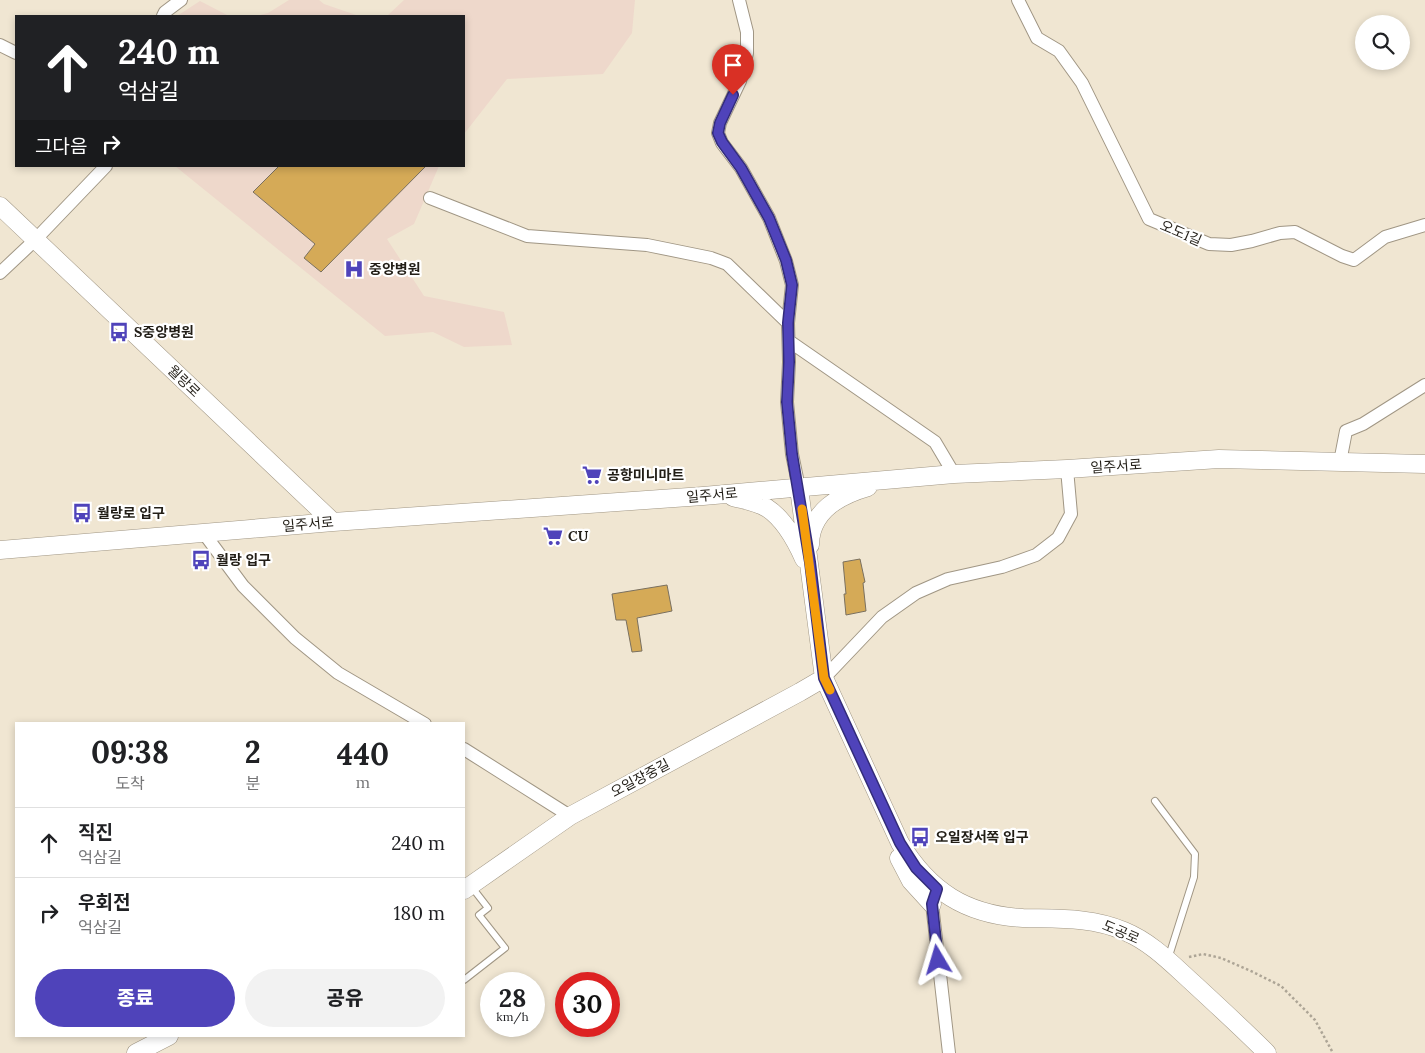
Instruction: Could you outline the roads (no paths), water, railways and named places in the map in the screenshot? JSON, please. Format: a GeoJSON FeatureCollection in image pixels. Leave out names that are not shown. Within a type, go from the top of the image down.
{"type":"FeatureCollection","features":[{"type":"Feature","properties":{"kind":"main road","name":"월랑로"},"geometry":{"type":"LineString","coordinates":[[0,206],[333,522]]}},
{"type":"Feature","properties":{"kind":"main road","name":"일주서로"},"geometry":{"type":"LineString","coordinates":[[0,550],[202,532],[703,496],[954,474],[1219,460],[1425,464]]}},
{"type":"Feature","properties":{"kind":"main road"},"geometry":{"type":"LineString","coordinates":[[812,580],[810,541],[814,524],[821,512],[837,500],[859,489],[897,478]]}},
{"type":"Feature","properties":{"kind":"main road","name":"도공로"},"geometry":{"type":"LineString","coordinates":[[799,488],[824,678],[880,801],[908,856],[934,897],[988,913],[1021,918],[1077,919],[1096,922],[1111,926],[1138,938],[1150,945],[1167,960],[1267,1053]]}},
{"type":"Feature","properties":{"kind":"main road"},"geometry":{"type":"LineString","coordinates":[[703,496],[730,496],[767,508],[797,544],[812,580]]}},
{"type":"Feature","properties":{"kind":"main road","name":"오일장중길"},"geometry":{"type":"LineString","coordinates":[[467,888],[570,816],[824,678]]}},
{"type":"Feature","properties":{"kind":"main road"},"geometry":{"type":"LineString","coordinates":[[136,1053],[167,1037]]}},
{"type":"Feature","properties":{"kind":"street"},"geometry":{"type":"LineString","coordinates":[[164,15],[177,1],[181,0]]}},
{"type":"Feature","properties":{"kind":"street"},"geometry":{"type":"LineString","coordinates":[[739,0],[747,32],[747,53],[740,81],[720,123],[718,133],[722,142],[741,168],[769,218],[786,260],[792,285],[788,323],[787,402],[792,454],[799,488]]}},
{"type":"Feature","properties":{"kind":"street","name":"오도1길"},"geometry":{"type":"LineString","coordinates":[[1018,0],[1037,38],[1059,51],[1082,83],[1149,219],[1209,244],[1231,245],[1280,233],[1295,232],[1342,256],[1354,260],[1385,238],[1425,225]]}},
{"type":"Feature","properties":{"kind":"street"},"geometry":{"type":"LineString","coordinates":[[0,45],[15,53]]}},
{"type":"Feature","properties":{"kind":"street"},"geometry":{"type":"LineString","coordinates":[[0,273],[35,240],[105,167]]}},
{"type":"Feature","properties":{"kind":"street"},"geometry":{"type":"LineString","coordinates":[[430,198],[527,236],[647,245],[711,258],[727,264],[788,323]]}},
{"type":"Feature","properties":{"kind":"street"},"geometry":{"type":"LineString","coordinates":[[789,341],[935,442],[954,474]]}},
{"type":"Feature","properties":{"kind":"street"},"geometry":{"type":"LineString","coordinates":[[1340,462],[1346,431],[1363,424],[1425,385]]}},
{"type":"Feature","properties":{"kind":"street"},"geometry":{"type":"LineString","coordinates":[[824,678],[882,618],[916,592],[948,579],[1002,567],[1036,555],[1058,538],[1071,514],[1066,469]]}},
{"type":"Feature","properties":{"kind":"street"},"geometry":{"type":"LineString","coordinates":[[202,532],[243,586],[295,638],[338,673],[422,722]]}},
{"type":"Feature","properties":{"kind":"street"},"geometry":{"type":"LineString","coordinates":[[465,750],[570,816]]}},
{"type":"Feature","properties":{"kind":"street"},"geometry":{"type":"LineString","coordinates":[[934,897],[949,1053]]}},
{"type":"Feature","properties":{"kind":"lane"},"geometry":{"type":"LineString","coordinates":[[1155,802],[1195,854],[1194,877],[1167,960]]}},
{"type":"Feature","properties":{"kind":"lane"},"geometry":{"type":"LineString","coordinates":[[465,979],[505,948],[478,915],[488,908],[467,888]]}},
{"type":"Feature","properties":{"kind":"place","name":"중앙병원"},"geometry":{"type":"Point","coordinates":[354,269]}},
{"type":"Feature","properties":{"kind":"place","name":"S중앙병원"},"geometry":{"type":"Point","coordinates":[119,332]}},
{"type":"Feature","properties":{"kind":"place","name":"공항미니마트"},"geometry":{"type":"Point","coordinates":[592,475]}},
{"type":"Feature","properties":{"kind":"place","name":"월랑로 입구"},"geometry":{"type":"Point","coordinates":[82,513]}},
{"type":"Feature","properties":{"kind":"place","name":"CU"},"geometry":{"type":"Point","coordinates":[553,536]}},
{"type":"Feature","properties":{"kind":"place","name":"월랑 입구"},"geometry":{"type":"Point","coordinates":[201,560]}},
{"type":"Feature","properties":{"kind":"place","name":"오일장서쪽 입구"},"geometry":{"type":"Point","coordinates":[920,837]}}]}
